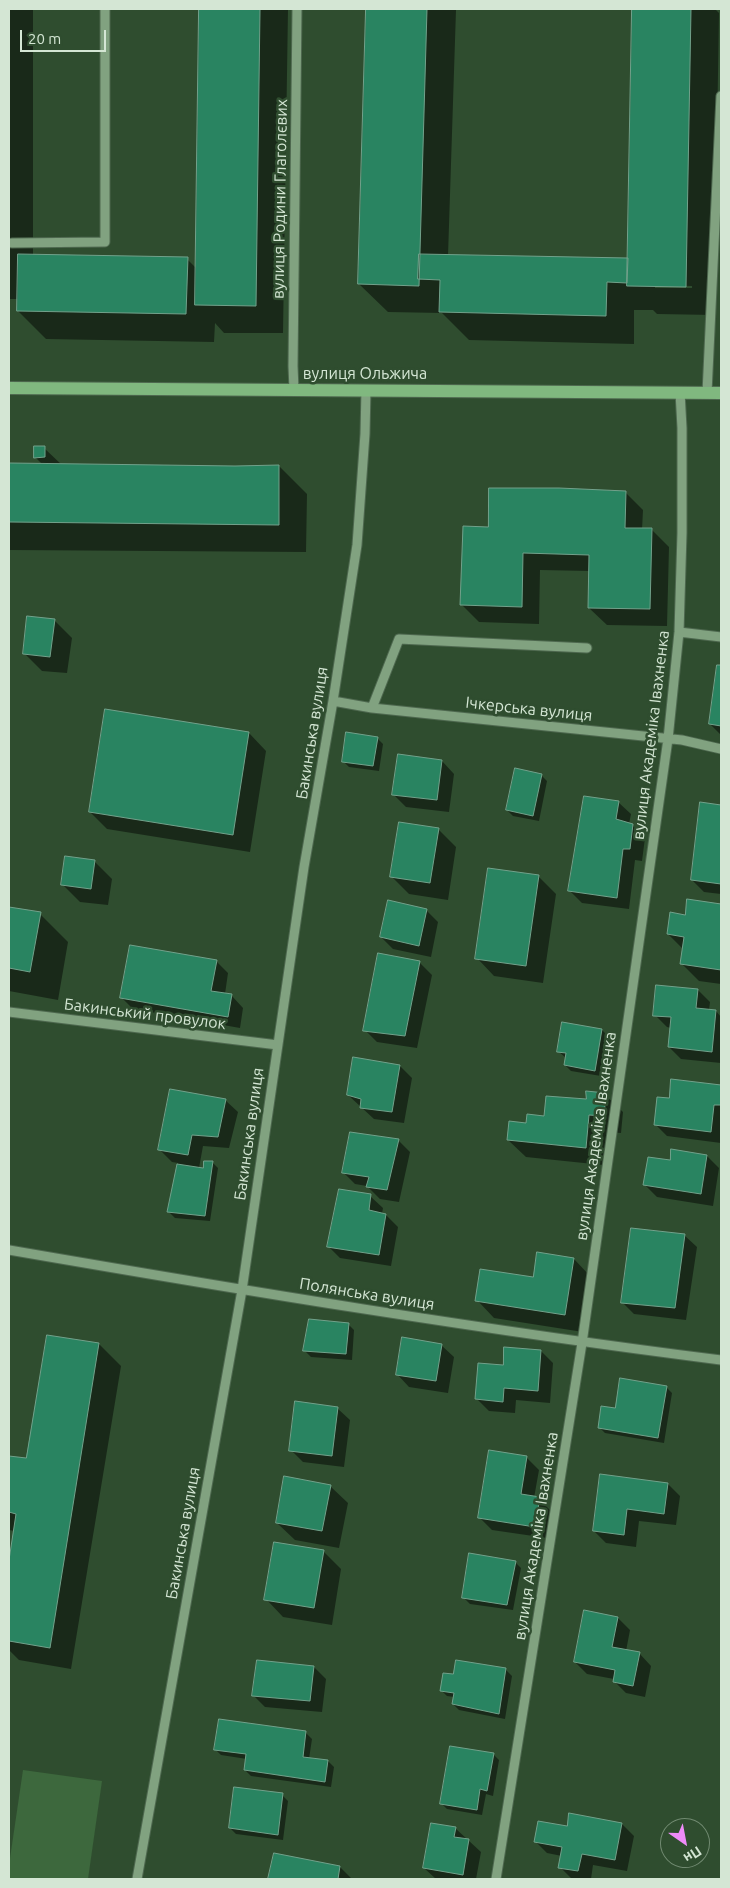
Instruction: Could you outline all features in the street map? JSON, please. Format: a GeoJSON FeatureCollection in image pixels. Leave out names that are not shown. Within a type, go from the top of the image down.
{"type":"FeatureCollection","features":[{"type":"Feature","properties":{"kind":"main road","name":"вулиця Ольжича"},"geometry":{"type":"LineString","coordinates":[[9,388],[721,393]]}},
{"type":"Feature","properties":{"kind":"street"},"geometry":{"type":"LineString","coordinates":[[12,242],[105,242],[104,9]]}},
{"type":"Feature","properties":{"kind":"street","name":"вулиця Родини Глаголєвих"},"geometry":{"type":"LineString","coordinates":[[294,390],[297,9]]}},
{"type":"Feature","properties":{"kind":"street"},"geometry":{"type":"LineString","coordinates":[[707,393],[721,96]]}},
{"type":"Feature","properties":{"kind":"street","name":"Бакинська вулиця"},"geometry":{"type":"LineString","coordinates":[[138,1879],[242,1290],[304,867],[333,701],[357,545],[365,434],[366,390]]}},
{"type":"Feature","properties":{"kind":"street","name":"вулиця Академіка Івахненка"},"geometry":{"type":"LineString","coordinates":[[496,1879],[582,1342],[668,739],[679,632],[682,533],[680,392]]}},
{"type":"Feature","properties":{"kind":"street"},"geometry":{"type":"LineString","coordinates":[[679,632],[721,637]]}},
{"type":"Feature","properties":{"kind":"street"},"geometry":{"type":"LineString","coordinates":[[372,708],[399,639],[587,648]]}},
{"type":"Feature","properties":{"kind":"street","name":"Ічкерська вулиця"},"geometry":{"type":"LineString","coordinates":[[333,701],[372,708],[668,739],[721,749]]}},
{"type":"Feature","properties":{"kind":"street","name":"Бакинський провулок"},"geometry":{"type":"LineString","coordinates":[[9,1012],[278,1045]]}},
{"type":"Feature","properties":{"kind":"street","name":"Полянська вулиця"},"geometry":{"type":"LineString","coordinates":[[9,1250],[242,1290],[582,1342],[721,1360]]}},
{"type":"Feature","properties":{"kind":"green space"},"geometry":{"type":"Polygon","coordinates":[[[23,1770],[102,1781],[88,1879],[9,1879],[9,1865],[23,1770]]]}},
{"type":"Feature","properties":{"kind":"building"},"geometry":{"type":"Polygon","coordinates":[[[199,9],[260,9],[256,306],[195,305],[199,9]]]}},
{"type":"Feature","properties":{"kind":"building"},"geometry":{"type":"Polygon","coordinates":[[[366,9],[427,9],[419,286],[358,284],[366,9]]]}},
{"type":"Feature","properties":{"kind":"building"},"geometry":{"type":"Polygon","coordinates":[[[632,9],[691,9],[686,287],[627,286],[632,9]]]}},
{"type":"Feature","properties":{"kind":"building"},"geometry":{"type":"Polygon","coordinates":[[[18,254],[188,257],[186,314],[17,311],[18,254]]]}},
{"type":"Feature","properties":{"kind":"building"},"geometry":{"type":"Polygon","coordinates":[[[419,254],[628,258],[627,283],[607,282],[606,316],[439,312],[440,280],[418,279],[419,254]]]}},
{"type":"Feature","properties":{"kind":"building"},"geometry":{"type":"Polygon","coordinates":[[[34,446],[45,446],[45,457],[34,458],[34,446]]]}},
{"type":"Feature","properties":{"kind":"building"},"geometry":{"type":"Polygon","coordinates":[[[9,463],[279,465],[279,525],[9,522],[9,463]]]}},
{"type":"Feature","properties":{"kind":"building"},"geometry":{"type":"Polygon","coordinates":[[[489,488],[559,488],[626,491],[625,528],[652,528],[650,609],[588,608],[589,555],[523,553],[522,607],[460,605],[463,526],[488,527],[489,488]]]}},
{"type":"Feature","properties":{"kind":"building"},"geometry":{"type":"Polygon","coordinates":[[[27,616],[55,619],[50,657],[23,654],[27,616]]]}},
{"type":"Feature","properties":{"kind":"building"},"geometry":{"type":"Polygon","coordinates":[[[717,665],[721,665],[721,726],[709,724],[717,665]]]}},
{"type":"Feature","properties":{"kind":"building"},"geometry":{"type":"Polygon","coordinates":[[[105,709],[249,732],[233,835],[89,812],[105,709]]]}},
{"type":"Feature","properties":{"kind":"building"},"geometry":{"type":"Polygon","coordinates":[[[346,732],[378,737],[373,766],[342,762],[346,732]]]}},
{"type":"Feature","properties":{"kind":"building"},"geometry":{"type":"Polygon","coordinates":[[[398,754],[442,760],[437,800],[392,795],[398,754]]]}},
{"type":"Feature","properties":{"kind":"building"},"geometry":{"type":"Polygon","coordinates":[[[515,768],[542,774],[533,816],[506,810],[515,768]]]}},
{"type":"Feature","properties":{"kind":"building"},"geometry":{"type":"Polygon","coordinates":[[[584,796],[619,801],[616,819],[633,824],[630,849],[623,849],[617,898],[568,891],[584,796]]]}},
{"type":"Feature","properties":{"kind":"building"},"geometry":{"type":"Polygon","coordinates":[[[700,802],[721,805],[721,884],[691,880],[700,802]]]}},
{"type":"Feature","properties":{"kind":"building"},"geometry":{"type":"Polygon","coordinates":[[[399,822],[439,828],[430,883],[390,877],[399,822]]]}},
{"type":"Feature","properties":{"kind":"building"},"geometry":{"type":"Polygon","coordinates":[[[65,856],[95,860],[91,889],[61,885],[65,856]]]}},
{"type":"Feature","properties":{"kind":"building"},"geometry":{"type":"Polygon","coordinates":[[[488,868],[539,875],[526,966],[475,959],[488,868]]]}},
{"type":"Feature","properties":{"kind":"building"},"geometry":{"type":"Polygon","coordinates":[[[687,899],[721,904],[721,970],[680,964],[684,937],[667,934],[670,912],[685,915],[687,899]]]}},
{"type":"Feature","properties":{"kind":"building"},"geometry":{"type":"Polygon","coordinates":[[[388,900],[427,909],[419,946],[380,937],[388,900]]]}},
{"type":"Feature","properties":{"kind":"building"},"geometry":{"type":"Polygon","coordinates":[[[9,907],[41,912],[30,972],[9,968],[9,907]]]}},
{"type":"Feature","properties":{"kind":"building"},"geometry":{"type":"Polygon","coordinates":[[[130,945],[217,960],[211,991],[232,994],[228,1017],[120,998],[130,945]]]}},
{"type":"Feature","properties":{"kind":"building"},"geometry":{"type":"Polygon","coordinates":[[[378,953],[420,961],[405,1036],[363,1031],[378,953]]]}},
{"type":"Feature","properties":{"kind":"building"},"geometry":{"type":"Polygon","coordinates":[[[656,985],[698,989],[696,1008],[716,1010],[712,1052],[668,1047],[671,1017],[653,1016],[656,985]]]}},
{"type":"Feature","properties":{"kind":"building"},"geometry":{"type":"Polygon","coordinates":[[[562,1022],[602,1029],[595,1071],[564,1065],[566,1053],[557,1052],[562,1022]]]}},
{"type":"Feature","properties":{"kind":"building"},"geometry":{"type":"Polygon","coordinates":[[[353,1057],[400,1065],[392,1112],[360,1108],[361,1099],[347,1095],[353,1057]]]}},
{"type":"Feature","properties":{"kind":"building"},"geometry":{"type":"Polygon","coordinates":[[[671,1079],[721,1085],[721,1105],[714,1105],[711,1132],[654,1125],[657,1097],[669,1098],[671,1079]]]}},
{"type":"Feature","properties":{"kind":"building"},"geometry":{"type":"Polygon","coordinates":[[[170,1089],[226,1099],[218,1137],[192,1135],[188,1155],[158,1150],[170,1089]]]}},
{"type":"Feature","properties":{"kind":"building"},"geometry":{"type":"Polygon","coordinates":[[[586,1091],[606,1093],[604,1116],[589,1115],[586,1148],[507,1140],[509,1121],[526,1123],[527,1114],[544,1116],[546,1096],[586,1099],[586,1091]]]}},
{"type":"Feature","properties":{"kind":"building"},"geometry":{"type":"Polygon","coordinates":[[[350,1132],[399,1139],[387,1190],[366,1187],[369,1177],[342,1173],[350,1132]]]}},
{"type":"Feature","properties":{"kind":"building"},"geometry":{"type":"Polygon","coordinates":[[[671,1149],[707,1155],[701,1194],[643,1185],[648,1157],[670,1160],[671,1149]]]}},
{"type":"Feature","properties":{"kind":"building"},"geometry":{"type":"Polygon","coordinates":[[[204,1161],[213,1161],[205,1216],[167,1212],[177,1164],[203,1168],[204,1161]]]}},
{"type":"Feature","properties":{"kind":"building"},"geometry":{"type":"Polygon","coordinates":[[[339,1189],[371,1194],[369,1210],[386,1214],[379,1255],[327,1247],[339,1189]]]}},
{"type":"Feature","properties":{"kind":"building"},"geometry":{"type":"Polygon","coordinates":[[[631,1228],[685,1234],[675,1308],[621,1303],[631,1228]]]}},
{"type":"Feature","properties":{"kind":"building"},"geometry":{"type":"Polygon","coordinates":[[[537,1252],[574,1258],[565,1315],[475,1301],[480,1269],[533,1277],[537,1252]]]}},
{"type":"Feature","properties":{"kind":"building"},"geometry":{"type":"Polygon","coordinates":[[[309,1319],[349,1323],[346,1354],[303,1351],[309,1319]]]}},
{"type":"Feature","properties":{"kind":"building"},"geometry":{"type":"Polygon","coordinates":[[[47,1335],[99,1343],[50,1648],[9,1641],[9,1560],[16,1514],[9,1512],[9,1456],[26,1458],[47,1335]]]}},
{"type":"Feature","properties":{"kind":"building"},"geometry":{"type":"Polygon","coordinates":[[[402,1337],[442,1344],[436,1381],[396,1375],[402,1337]]]}},
{"type":"Feature","properties":{"kind":"building"},"geometry":{"type":"Polygon","coordinates":[[[504,1347],[541,1350],[538,1391],[504,1388],[503,1402],[475,1399],[478,1363],[503,1365],[504,1347]]]}},
{"type":"Feature","properties":{"kind":"building"},"geometry":{"type":"Polygon","coordinates":[[[620,1378],[667,1386],[658,1438],[598,1428],[601,1406],[615,1408],[620,1378]]]}},
{"type":"Feature","properties":{"kind":"building"},"geometry":{"type":"Polygon","coordinates":[[[295,1401],[338,1407],[332,1456],[289,1451],[295,1401]]]}},
{"type":"Feature","properties":{"kind":"building"},"geometry":{"type":"Polygon","coordinates":[[[489,1450],[527,1456],[521,1494],[540,1497],[535,1527],[478,1518],[489,1450]]]}},
{"type":"Feature","properties":{"kind":"building"},"geometry":{"type":"Polygon","coordinates":[[[600,1474],[668,1483],[664,1514],[627,1509],[624,1535],[593,1531],[600,1474]]]}},
{"type":"Feature","properties":{"kind":"building"},"geometry":{"type":"Polygon","coordinates":[[[284,1476],[331,1485],[322,1531],[276,1523],[284,1476]]]}},
{"type":"Feature","properties":{"kind":"building"},"geometry":{"type":"Polygon","coordinates":[[[274,1542],[324,1550],[314,1608],[264,1600],[274,1542]]]}},
{"type":"Feature","properties":{"kind":"building"},"geometry":{"type":"Polygon","coordinates":[[[469,1553],[516,1561],[507,1605],[462,1598],[469,1553]]]}},
{"type":"Feature","properties":{"kind":"building"},"geometry":{"type":"Polygon","coordinates":[[[584,1610],[618,1617],[612,1647],[640,1652],[633,1686],[613,1682],[615,1670],[574,1662],[584,1610]]]}},
{"type":"Feature","properties":{"kind":"building"},"geometry":{"type":"Polygon","coordinates":[[[257,1660],[314,1666],[310,1701],[252,1696],[257,1660]]]}},
{"type":"Feature","properties":{"kind":"building"},"geometry":{"type":"Polygon","coordinates":[[[456,1660],[506,1668],[499,1714],[452,1704],[454,1693],[440,1691],[443,1673],[453,1674],[456,1660]]]}},
{"type":"Feature","properties":{"kind":"building"},"geometry":{"type":"Polygon","coordinates":[[[219,1719],[306,1731],[303,1757],[328,1760],[325,1782],[244,1770],[246,1754],[214,1750],[219,1719]]]}},
{"type":"Feature","properties":{"kind":"building"},"geometry":{"type":"Polygon","coordinates":[[[450,1746],[494,1753],[487,1791],[480,1789],[477,1810],[440,1804],[450,1746]]]}},
{"type":"Feature","properties":{"kind":"building"},"geometry":{"type":"Polygon","coordinates":[[[234,1787],[283,1793],[278,1835],[229,1828],[234,1787]]]}},
{"type":"Feature","properties":{"kind":"building"},"geometry":{"type":"Polygon","coordinates":[[[569,1813],[622,1823],[615,1860],[582,1854],[578,1871],[558,1868],[562,1847],[534,1842],[538,1821],[567,1826],[569,1813]]]}},
{"type":"Feature","properties":{"kind":"building"},"geometry":{"type":"Polygon","coordinates":[[[431,1823],[456,1827],[454,1837],[469,1839],[463,1875],[423,1868],[431,1823]]]}},
{"type":"Feature","properties":{"kind":"building"},"geometry":{"type":"Polygon","coordinates":[[[274,1853],[340,1866],[338,1879],[268,1879],[274,1853]]]}}]}
